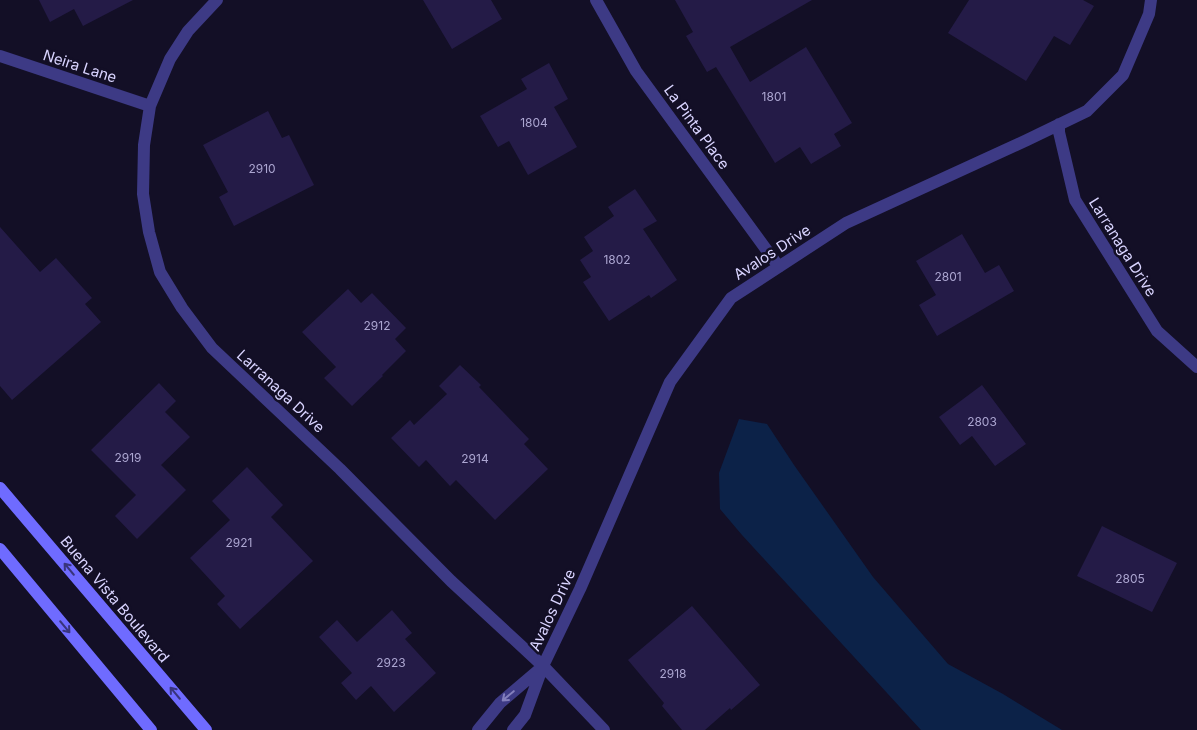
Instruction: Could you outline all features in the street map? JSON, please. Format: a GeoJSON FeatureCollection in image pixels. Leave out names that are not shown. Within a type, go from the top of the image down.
{"type":"FeatureCollection","features":[{"type":"Feature","properties":{"kind":"main road","name":"Buena Vista Boulevard"},"geometry":{"type":"LineString","coordinates":[[0,488],[206,730]]}},
{"type":"Feature","properties":{"kind":"main road"},"geometry":{"type":"LineString","coordinates":[[0,549],[151,730]]}},
{"type":"Feature","properties":{"kind":"street","name":"Larranaga Drive"},"geometry":{"type":"LineString","coordinates":[[217,0],[188,31],[170,60],[150,106],[144,145],[143,194],[149,232],[160,272],[182,308],[212,348],[340,469],[451,581],[543,666],[604,730]]}},
{"type":"Feature","properties":{"kind":"street","name":"La Pinta Place"},"geometry":{"type":"LineString","coordinates":[[596,0],[636,71],[779,267]]}},
{"type":"Feature","properties":{"kind":"street","name":"Avalos Drive"},"geometry":{"type":"LineString","coordinates":[[513,730],[525,715],[543,666],[580,589],[670,382],[731,298],[846,223],[1086,110],[1123,75],[1149,14],[1151,0]]}},
{"type":"Feature","properties":{"kind":"street","name":"Neira Lane"},"geometry":{"type":"LineString","coordinates":[[0,56],[150,106]]}},
{"type":"Feature","properties":{"kind":"street","name":"Larranaga Drive"},"geometry":{"type":"LineString","coordinates":[[1059,124],[1059,132],[1075,200],[1158,331],[1197,367]]}},
{"type":"Feature","properties":{"kind":"street","name":"Avalos Drive"},"geometry":{"type":"LineString","coordinates":[[478,730],[500,703],[543,666]]}},
{"type":"Feature","properties":{"kind":"water"},"geometry":{"type":"Polygon","coordinates":[[[739,419],[767,424],[873,577],[948,664],[1003,694],[1062,730],[921,730],[720,509],[719,473],[739,419]]]}},
{"type":"Feature","properties":{"kind":"building"},"geometry":{"type":"Polygon","coordinates":[[[39,0],[133,0],[83,26],[74,9],[50,22],[39,0]]]}},
{"type":"Feature","properties":{"kind":"building"},"geometry":{"type":"Polygon","coordinates":[[[423,0],[491,0],[502,19],[452,49],[423,0]]]}},
{"type":"Feature","properties":{"kind":"building"},"geometry":{"type":"Polygon","coordinates":[[[675,0],[812,0],[730,47],[750,82],[806,47],[852,123],[834,134],[841,146],[811,164],[800,147],[775,163],[716,67],[707,72],[686,36],[693,32],[675,0]]]}},
{"type":"Feature","properties":{"kind":"building"},"geometry":{"type":"Polygon","coordinates":[[[969,0],[1083,0],[1094,6],[1070,45],[1054,36],[1026,81],[948,33],[969,0]]]}},
{"type":"Feature","properties":{"kind":"building"},"geometry":{"type":"Polygon","coordinates":[[[549,63],[568,99],[554,107],[577,147],[528,175],[509,141],[498,147],[480,116],[527,89],[521,79],[549,63]]]}},
{"type":"Feature","properties":{"kind":"building"},"geometry":{"type":"Polygon","coordinates":[[[268,111],[282,138],[289,135],[314,185],[234,226],[219,197],[228,192],[203,145],[268,111]]]}},
{"type":"Feature","properties":{"kind":"building"},"geometry":{"type":"Polygon","coordinates":[[[635,189],[657,221],[643,229],[677,280],[651,298],[649,295],[609,321],[583,282],[591,277],[580,260],[593,251],[584,237],[614,216],[608,207],[635,189]]]}},
{"type":"Feature","properties":{"kind":"building"},"geometry":{"type":"Polygon","coordinates":[[[0,227],[40,272],[56,258],[92,298],[85,304],[101,322],[12,400],[0,386],[0,227]]]}},
{"type":"Feature","properties":{"kind":"building"},"geometry":{"type":"Polygon","coordinates":[[[962,234],[985,273],[999,265],[1014,291],[937,336],[919,305],[936,295],[916,261],[962,234]]]}},
{"type":"Feature","properties":{"kind":"building"},"geometry":{"type":"Polygon","coordinates":[[[348,289],[361,303],[372,293],[406,328],[395,339],[406,351],[352,406],[324,378],[336,367],[302,332],[348,289]]]}},
{"type":"Feature","properties":{"kind":"building"},"geometry":{"type":"Polygon","coordinates":[[[460,365],[481,385],[479,387],[529,439],[524,444],[548,469],[495,520],[456,480],[450,486],[426,460],[419,467],[391,438],[410,420],[414,425],[447,394],[439,386],[460,365]]]}},
{"type":"Feature","properties":{"kind":"building"},"geometry":{"type":"Polygon","coordinates":[[[159,383],[176,401],[165,412],[190,437],[161,465],[186,490],[137,539],[115,516],[136,495],[91,450],[159,383]]]}},
{"type":"Feature","properties":{"kind":"building"},"geometry":{"type":"Polygon","coordinates":[[[982,385],[1026,444],[995,466],[972,436],[960,445],[939,417],[982,385]]]}},
{"type":"Feature","properties":{"kind":"building"},"geometry":{"type":"Polygon","coordinates":[[[247,467],[283,505],[271,517],[313,561],[240,629],[217,604],[225,596],[190,558],[230,520],[212,501],[247,467]]]}},
{"type":"Feature","properties":{"kind":"building"},"geometry":{"type":"Polygon","coordinates":[[[1102,526],[1177,563],[1152,612],[1077,576],[1102,526]]]}},
{"type":"Feature","properties":{"kind":"building"},"geometry":{"type":"Polygon","coordinates":[[[692,606],[760,685],[705,730],[682,730],[662,706],[664,703],[628,660],[692,606]]]}},
{"type":"Feature","properties":{"kind":"building"},"geometry":{"type":"Polygon","coordinates":[[[392,610],[412,633],[405,639],[436,673],[394,712],[371,686],[356,700],[341,683],[352,673],[319,637],[337,620],[357,642],[392,610]]]}}]}
